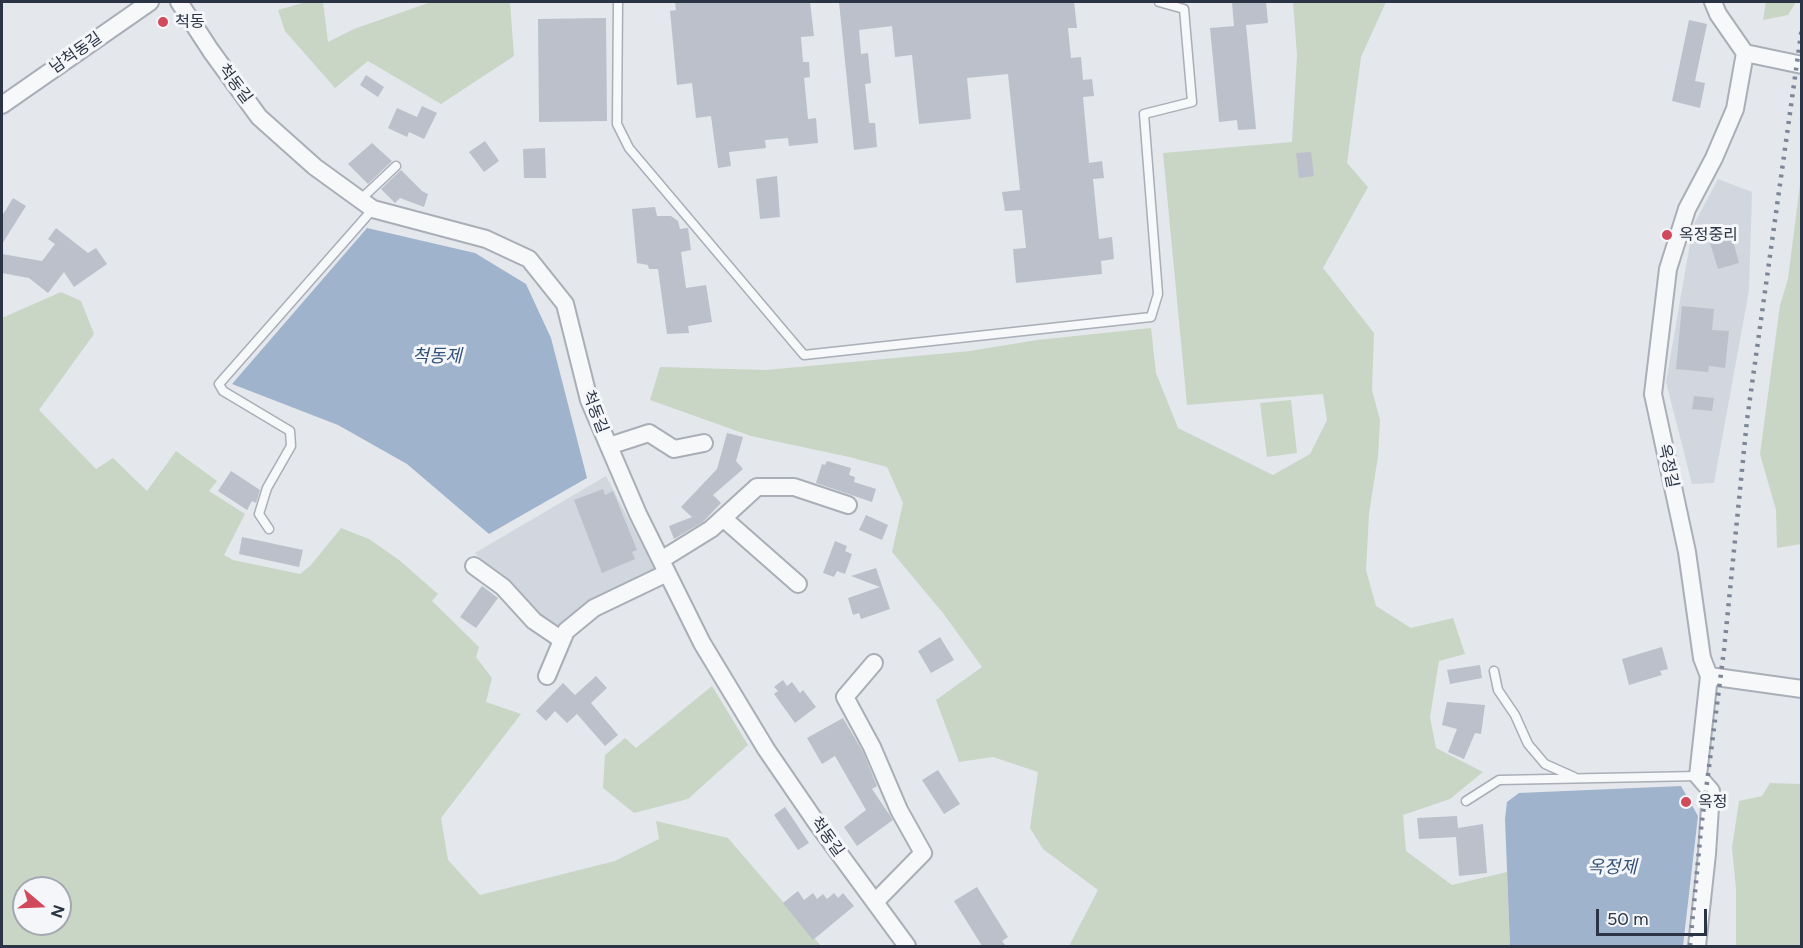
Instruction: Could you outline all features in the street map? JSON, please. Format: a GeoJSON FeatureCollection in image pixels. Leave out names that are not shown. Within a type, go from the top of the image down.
{"type":"FeatureCollection","features":[{"type":"Feature","properties":{"kind":"street","name":"남척동길"},"geometry":{"type":"LineString","coordinates":[[2,105],[150,2]]}},
{"type":"Feature","properties":{"kind":"street","name":"척동길"},"geometry":{"type":"LineString","coordinates":[[179,2],[259,117],[315,167],[366,204],[486,239],[529,259],[566,304],[589,400],[638,514],[702,643],[766,749],[816,822],[907,946]]}},
{"type":"Feature","properties":{"kind":"street"},"geometry":{"type":"LineString","coordinates":[[1713,2],[1718,14],[1745,53],[1802,65]]}},
{"type":"Feature","properties":{"kind":"street","name":"옥정길"},"geometry":{"type":"LineString","coordinates":[[1698,776],[1709,676],[1702,658],[1687,552],[1653,394],[1668,269],[1687,209],[1714,158],[1735,109],[1745,53]]}},
{"type":"Feature","properties":{"kind":"street"},"geometry":{"type":"LineString","coordinates":[[609,446],[648,433],[674,449],[704,443]]}},
{"type":"Feature","properties":{"kind":"street"},"geometry":{"type":"LineString","coordinates":[[547,676],[566,632],[594,608],[664,566],[711,529],[757,487],[794,487],[848,505]]}},
{"type":"Feature","properties":{"kind":"street"},"geometry":{"type":"LineString","coordinates":[[723,518],[798,584]]}},
{"type":"Feature","properties":{"kind":"street"},"geometry":{"type":"LineString","coordinates":[[474,566],[503,587],[534,621],[562,640]]}},
{"type":"Feature","properties":{"kind":"street"},"geometry":{"type":"LineString","coordinates":[[874,663],[845,697],[872,747],[899,810],[923,853],[875,902]]}},
{"type":"Feature","properties":{"kind":"street"},"geometry":{"type":"LineString","coordinates":[[1709,676],[1802,689]]}},
{"type":"Feature","properties":{"kind":"street"},"geometry":{"type":"LineString","coordinates":[[1697,946],[1711,791],[1698,776]]}},
{"type":"Feature","properties":{"kind":"lane"},"geometry":{"type":"LineString","coordinates":[[618,2],[617,124],[629,148],[804,356],[1151,316],[1158,294],[1144,114],[1192,102],[1184,9],[1159,2]]}},
{"type":"Feature","properties":{"kind":"lane"},"geometry":{"type":"LineString","coordinates":[[269,529],[259,514],[267,488],[291,446],[290,431],[223,392],[219,384],[396,165]]}},
{"type":"Feature","properties":{"kind":"lane"},"geometry":{"type":"LineString","coordinates":[[1494,671],[1498,690],[1515,715],[1528,744],[1545,764],[1577,778]]}},
{"type":"Feature","properties":{"kind":"lane"},"geometry":{"type":"LineString","coordinates":[[1467,801],[1499,780],[1698,776]]}},
{"type":"Feature","properties":{"kind":"shaded area"},"geometry":{"type":"Polygon","coordinates":[[[1718,179],[1752,192],[1749,290],[1714,483],[1692,484],[1666,382],[1693,226],[1718,179]]]}},
{"type":"Feature","properties":{"kind":"shaded area"},"geometry":{"type":"Polygon","coordinates":[[[606,476],[656,572],[559,632],[537,618],[475,553],[606,476]]]}},
{"type":"Feature","properties":{"kind":"green space"},"geometry":{"type":"Polygon","coordinates":[[[306,2],[323,2],[328,42],[354,29],[431,2],[510,2],[514,56],[441,104],[368,61],[335,88],[285,31],[278,10],[306,2]]]}},
{"type":"Feature","properties":{"kind":"green space"},"geometry":{"type":"Polygon","coordinates":[[[1293,2],[1386,2],[1361,57],[1347,163],[1368,187],[1323,268],[1374,333],[1372,390],[1380,420],[1378,456],[1369,514],[1366,570],[1376,606],[1411,628],[1453,618],[1465,654],[1439,661],[1430,717],[1436,748],[1483,772],[1450,799],[1403,815],[1406,851],[1452,885],[1507,872],[1510,946],[1069,946],[1098,890],[1043,849],[1030,828],[1038,772],[993,757],[959,762],[936,700],[982,667],[943,613],[892,552],[903,503],[887,467],[751,436],[650,400],[660,367],[766,370],[970,351],[1037,340],[1151,328],[1156,373],[1178,428],[1273,475],[1310,454],[1327,420],[1323,394],[1187,405],[1163,153],[1292,142],[1297,55],[1293,2]]]}},
{"type":"Feature","properties":{"kind":"green space"},"geometry":{"type":"Polygon","coordinates":[[[1766,2],[1796,2],[1788,15],[1763,20],[1766,2]]]}},
{"type":"Feature","properties":{"kind":"green space"},"geometry":{"type":"Polygon","coordinates":[[[1801,176],[1801,544],[1777,548],[1776,510],[1760,454],[1780,305],[1788,279],[1801,176]]]}},
{"type":"Feature","properties":{"kind":"green space"},"geometry":{"type":"Polygon","coordinates":[[[61,292],[81,301],[94,334],[39,410],[96,469],[113,458],[147,491],[176,451],[217,481],[209,491],[245,514],[224,555],[233,560],[300,574],[311,565],[341,528],[369,539],[399,560],[438,594],[432,601],[479,647],[476,657],[492,678],[486,702],[521,714],[441,818],[448,860],[480,895],[615,861],[659,839],[656,821],[728,838],[821,946],[2,946],[2,318],[61,292]]]}},
{"type":"Feature","properties":{"kind":"green space"},"geometry":{"type":"Polygon","coordinates":[[[1291,400],[1297,453],[1267,457],[1260,403],[1291,400]]]}},
{"type":"Feature","properties":{"kind":"green space"},"geometry":{"type":"Polygon","coordinates":[[[712,686],[748,745],[688,799],[634,813],[603,788],[605,755],[625,738],[636,748],[712,686]]]}},
{"type":"Feature","properties":{"kind":"green space"},"geometry":{"type":"Polygon","coordinates":[[[1770,783],[1801,784],[1801,946],[1736,946],[1736,889],[1732,848],[1739,801],[1762,796],[1770,783]]]}},
{"type":"Feature","properties":{"kind":"water","name":"척동제"},"geometry":{"type":"Polygon","coordinates":[[[367,228],[475,253],[526,284],[551,338],[587,478],[489,534],[407,464],[338,425],[232,384],[367,228]]]}},
{"type":"Feature","properties":{"kind":"water","name":"옥정제"},"geometry":{"type":"Polygon","coordinates":[[[1681,786],[1698,816],[1683,946],[1510,946],[1505,819],[1507,802],[1519,793],[1681,786]]]}},
{"type":"Feature","properties":{"kind":"building"},"geometry":{"type":"Polygon","coordinates":[[[675,2],[810,2],[814,36],[801,37],[803,62],[809,62],[810,77],[804,78],[808,119],[816,118],[818,143],[789,146],[788,138],[765,140],[766,148],[729,152],[731,166],[718,168],[711,116],[696,118],[692,83],[677,85],[670,11],[676,10],[675,2]]]}},
{"type":"Feature","properties":{"kind":"building"},"geometry":{"type":"Polygon","coordinates":[[[839,2],[1074,2],[1077,28],[1068,28],[1071,58],[1081,57],[1083,80],[1092,79],[1094,96],[1083,97],[1089,163],[1102,161],[1104,178],[1093,179],[1099,239],[1112,237],[1114,259],[1101,261],[1102,274],[1016,283],[1013,249],[1026,248],[1022,210],[1005,211],[1002,192],[1020,190],[1008,74],[967,78],[971,119],[919,124],[912,55],[895,57],[892,26],[859,30],[861,54],[868,53],[871,83],[865,84],[869,123],[875,123],[877,147],[854,150],[839,2]]]}},
{"type":"Feature","properties":{"kind":"building"},"geometry":{"type":"Polygon","coordinates":[[[1232,2],[1266,2],[1268,23],[1246,25],[1256,129],[1238,130],[1237,120],[1219,122],[1210,28],[1234,26],[1232,2]]]}},
{"type":"Feature","properties":{"kind":"building"},"geometry":{"type":"Polygon","coordinates":[[[606,18],[607,121],[539,122],[538,19],[606,18]]]}},
{"type":"Feature","properties":{"kind":"building"},"geometry":{"type":"Polygon","coordinates":[[[1689,20],[1707,24],[1695,81],[1705,83],[1700,108],[1672,101],[1689,20]]]}},
{"type":"Feature","properties":{"kind":"building"},"geometry":{"type":"Polygon","coordinates":[[[366,75],[384,87],[378,97],[360,85],[366,75]]]}},
{"type":"Feature","properties":{"kind":"building"},"geometry":{"type":"Polygon","coordinates":[[[422,106],[437,113],[424,139],[409,132],[407,137],[388,128],[397,108],[417,117],[422,106]]]}},
{"type":"Feature","properties":{"kind":"building"},"geometry":{"type":"Polygon","coordinates":[[[485,141],[499,161],[484,172],[469,152],[485,141]]]}},
{"type":"Feature","properties":{"kind":"building"},"geometry":{"type":"Polygon","coordinates":[[[372,143],[392,161],[368,184],[348,164],[372,143]]]}},
{"type":"Feature","properties":{"kind":"building"},"geometry":{"type":"Polygon","coordinates":[[[545,148],[546,178],[524,178],[523,149],[545,148]]]}},
{"type":"Feature","properties":{"kind":"building"},"geometry":{"type":"Polygon","coordinates":[[[1311,152],[1314,176],[1299,178],[1296,153],[1311,152]]]}},
{"type":"Feature","properties":{"kind":"building"},"geometry":{"type":"Polygon","coordinates":[[[401,170],[428,194],[424,207],[400,198],[395,203],[381,189],[401,170]]]}},
{"type":"Feature","properties":{"kind":"building"},"geometry":{"type":"Polygon","coordinates":[[[777,176],[780,217],[760,219],[756,179],[777,176]]]}},
{"type":"Feature","properties":{"kind":"building"},"geometry":{"type":"Polygon","coordinates":[[[13,198],[26,206],[2,244],[2,216],[13,198]]]}},
{"type":"Feature","properties":{"kind":"building"},"geometry":{"type":"Polygon","coordinates":[[[655,207],[657,216],[671,216],[678,221],[680,229],[688,228],[691,250],[681,252],[686,288],[706,285],[712,322],[688,326],[689,333],[667,334],[658,269],[649,269],[648,265],[637,263],[632,209],[655,207]]]}},
{"type":"Feature","properties":{"kind":"building"},"geometry":{"type":"Polygon","coordinates":[[[56,228],[88,253],[96,248],[107,264],[74,287],[64,272],[48,293],[29,278],[2,273],[2,254],[42,261],[55,244],[48,239],[56,228]]]}},
{"type":"Feature","properties":{"kind":"building"},"geometry":{"type":"Polygon","coordinates":[[[1732,237],[1739,263],[1718,269],[1710,243],[1732,237]]]}},
{"type":"Feature","properties":{"kind":"building"},"geometry":{"type":"Polygon","coordinates":[[[1682,306],[1714,309],[1712,330],[1729,331],[1725,368],[1709,366],[1708,372],[1676,369],[1682,306]]]}},
{"type":"Feature","properties":{"kind":"building"},"geometry":{"type":"Polygon","coordinates":[[[1694,396],[1714,398],[1712,411],[1692,409],[1694,396]]]}},
{"type":"Feature","properties":{"kind":"building"},"geometry":{"type":"Polygon","coordinates":[[[727,433],[743,437],[736,461],[743,469],[713,495],[721,503],[703,522],[674,539],[669,526],[692,517],[681,507],[717,469],[727,433]]]}},
{"type":"Feature","properties":{"kind":"building"},"geometry":{"type":"Polygon","coordinates":[[[827,461],[851,468],[849,475],[855,477],[854,482],[876,489],[872,502],[816,483],[822,464],[825,465],[827,461]]]}},
{"type":"Feature","properties":{"kind":"building"},"geometry":{"type":"Polygon","coordinates":[[[231,471],[260,490],[256,503],[252,501],[247,510],[218,491],[231,471]]]}},
{"type":"Feature","properties":{"kind":"building"},"geometry":{"type":"Polygon","coordinates":[[[603,489],[605,495],[613,491],[637,550],[632,552],[635,559],[602,573],[574,500],[603,489]]]}},
{"type":"Feature","properties":{"kind":"building"},"geometry":{"type":"Polygon","coordinates":[[[866,515],[888,525],[882,540],[859,530],[866,515]]]}},
{"type":"Feature","properties":{"kind":"building"},"geometry":{"type":"Polygon","coordinates":[[[242,537],[303,550],[299,567],[239,554],[242,537]]]}},
{"type":"Feature","properties":{"kind":"building"},"geometry":{"type":"Polygon","coordinates":[[[835,541],[847,546],[845,551],[852,554],[845,574],[837,571],[834,577],[823,573],[835,541]]]}},
{"type":"Feature","properties":{"kind":"building"},"geometry":{"type":"Polygon","coordinates":[[[876,568],[890,609],[861,619],[859,613],[853,615],[848,598],[880,587],[851,576],[876,568]]]}},
{"type":"Feature","properties":{"kind":"building"},"geometry":{"type":"Polygon","coordinates":[[[482,586],[498,598],[476,628],[460,617],[482,586]]]}},
{"type":"Feature","properties":{"kind":"building"},"geometry":{"type":"Polygon","coordinates":[[[940,637],[954,660],[931,673],[918,651],[940,637]]]}},
{"type":"Feature","properties":{"kind":"building"},"geometry":{"type":"Polygon","coordinates":[[[1662,647],[1668,669],[1660,671],[1662,675],[1629,685],[1622,659],[1662,647]]]}},
{"type":"Feature","properties":{"kind":"building"},"geometry":{"type":"Polygon","coordinates":[[[1480,665],[1482,678],[1450,684],[1447,670],[1480,665]]]}},
{"type":"Feature","properties":{"kind":"building"},"geometry":{"type":"Polygon","coordinates":[[[596,676],[607,688],[591,703],[618,735],[605,746],[577,714],[567,723],[555,711],[546,721],[536,711],[563,683],[575,695],[596,676]]]}},
{"type":"Feature","properties":{"kind":"building"},"geometry":{"type":"Polygon","coordinates":[[[783,680],[787,686],[792,682],[800,693],[803,690],[816,707],[795,723],[774,694],[778,691],[774,687],[783,680]]]}},
{"type":"Feature","properties":{"kind":"building"},"geometry":{"type":"Polygon","coordinates":[[[1447,702],[1485,705],[1481,734],[1475,733],[1464,759],[1448,752],[1457,729],[1442,725],[1447,702]]]}},
{"type":"Feature","properties":{"kind":"building"},"geometry":{"type":"Polygon","coordinates":[[[843,718],[863,752],[877,786],[872,789],[893,820],[857,846],[844,827],[866,810],[835,756],[822,764],[807,738],[843,718]]]}},
{"type":"Feature","properties":{"kind":"building"},"geometry":{"type":"Polygon","coordinates":[[[938,770],[960,804],[944,814],[922,780],[938,770]]]}},
{"type":"Feature","properties":{"kind":"building"},"geometry":{"type":"Polygon","coordinates":[[[785,807],[809,843],[798,850],[774,815],[785,807]]]}},
{"type":"Feature","properties":{"kind":"building"},"geometry":{"type":"Polygon","coordinates":[[[1457,816],[1458,828],[1483,824],[1487,873],[1459,876],[1456,837],[1419,839],[1417,818],[1457,816]]]}},
{"type":"Feature","properties":{"kind":"building"},"geometry":{"type":"Polygon","coordinates":[[[977,887],[1008,937],[1002,941],[1006,946],[982,946],[954,901],[977,887]]]}},
{"type":"Feature","properties":{"kind":"building"},"geometry":{"type":"Polygon","coordinates":[[[798,891],[804,900],[813,893],[817,899],[823,894],[827,899],[834,893],[838,898],[843,893],[854,906],[813,940],[783,903],[798,891]]]}},
{"type":"Feature","properties":{"kind":"railway"},"geometry":{"type":"LineString","coordinates":[[1690,946],[1701,829],[1724,650],[1747,420],[1802,27]]}},
{"type":"Feature","properties":{"kind":"place","name":"척동"},"geometry":{"type":"Point","coordinates":[163,22]}},
{"type":"Feature","properties":{"kind":"place","name":"옥정중리"},"geometry":{"type":"Point","coordinates":[1667,235]}},
{"type":"Feature","properties":{"kind":"place","name":"옥정"},"geometry":{"type":"Point","coordinates":[1686,802]}}]}
